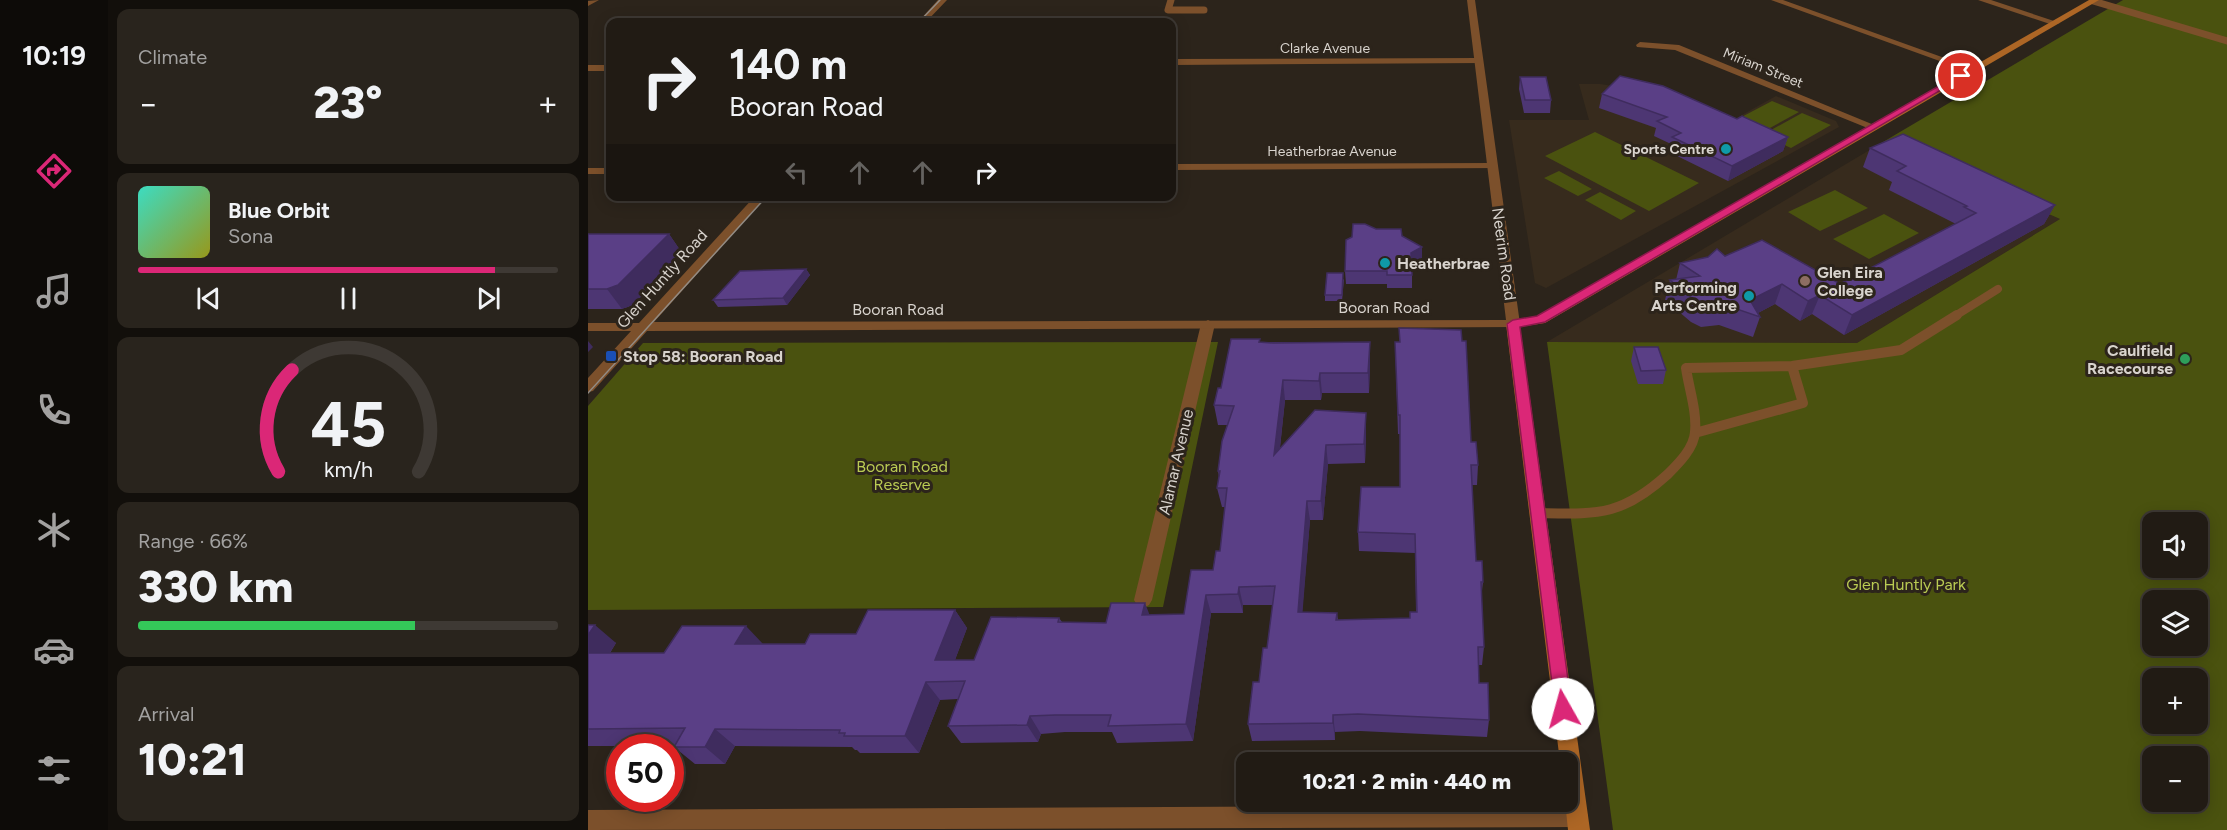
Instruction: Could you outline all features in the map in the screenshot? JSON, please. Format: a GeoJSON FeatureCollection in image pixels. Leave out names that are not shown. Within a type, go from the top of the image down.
{"type":"FeatureCollection","features":[{"type":"Feature","properties":{"kind":"main road","name":"Booran Road"},"geometry":{"type":"LineString","coordinates":[[1513,324],[1540,320],[2094,1]]}},
{"type":"Feature","properties":{"kind":"main road","name":"Neerim Road"},"geometry":{"type":"LineString","coordinates":[[1513,324],[1578,823]]}},
{"type":"Feature","properties":{"kind":"street"},"geometry":{"type":"LineString","coordinates":[[588,4],[595,0]]}},
{"type":"Feature","properties":{"kind":"street"},"geometry":{"type":"LineString","coordinates":[[926,18],[943,0]]}},
{"type":"Feature","properties":{"kind":"street","name":"Neerim Road"},"geometry":{"type":"LineString","coordinates":[[1471,0],[1513,324]]}},
{"type":"Feature","properties":{"kind":"street"},"geometry":{"type":"LineString","coordinates":[[1774,0],[1973,70]]}},
{"type":"Feature","properties":{"kind":"street"},"geometry":{"type":"LineString","coordinates":[[1982,0],[2056,23]]}},
{"type":"Feature","properties":{"kind":"street","name":"Miriam Street"},"geometry":{"type":"LineString","coordinates":[[1640,45],[1676,47],[1874,127]]}},
{"type":"Feature","properties":{"kind":"street","name":"Clarke Avenue"},"geometry":{"type":"LineString","coordinates":[[1176,63],[1479,61]]}},
{"type":"Feature","properties":{"kind":"street"},"geometry":{"type":"LineString","coordinates":[[588,68],[606,68]]}},
{"type":"Feature","properties":{"kind":"street","name":"Heatherbrae Avenue"},"geometry":{"type":"LineString","coordinates":[[1176,167],[1493,166]]}},
{"type":"Feature","properties":{"kind":"street"},"geometry":{"type":"LineString","coordinates":[[588,171],[606,171]]}},
{"type":"Feature","properties":{"kind":"street","name":"Glen Huntly Road"},"geometry":{"type":"LineString","coordinates":[[588,387],[757,201]]}},
{"type":"Feature","properties":{"kind":"street","name":"Alamar Avenue"},"geometry":{"type":"LineString","coordinates":[[1143,600],[1208,324]]}},
{"type":"Feature","properties":{"kind":"street","name":"Booran Road"},"geometry":{"type":"LineString","coordinates":[[588,327],[1513,324]]}},
{"type":"Feature","properties":{"kind":"street"},"geometry":{"type":"LineString","coordinates":[[588,821],[1578,823]]}},
{"type":"Feature","properties":{"kind":"lane"},"geometry":{"type":"LineString","coordinates":[[1171,0],[1168,10],[1204,10]]}},
{"type":"Feature","properties":{"kind":"lane"},"geometry":{"type":"LineString","coordinates":[[2094,1],[2227,41]]}},
{"type":"Feature","properties":{"kind":"lane"},"geometry":{"type":"LineString","coordinates":[[1537,513],[1603,513],[1625,508],[1654,488],[1677,465],[1695,433],[1686,368],[1792,366],[1901,350],[1998,289]]}},
{"type":"Feature","properties":{"kind":"lane"},"geometry":{"type":"LineString","coordinates":[[1695,433],[1803,403],[1792,366]]}},
{"type":"Feature","properties":{"kind":"shaded area"},"geometry":{"type":"Polygon","coordinates":[[[1579,84],[1600,84],[1682,96],[1733,120],[1776,96],[1836,121],[1839,127],[1546,288],[1535,283],[1509,120],[1589,120],[1579,84]]]}},
{"type":"Feature","properties":{"kind":"shaded area","name":"Glen Eira College"},"geometry":{"type":"Polygon","coordinates":[[[1883,142],[2060,219],[1857,343],[1547,342],[1883,142]]]}},
{"type":"Feature","properties":{"kind":"green space","name":"Glen Huntly Park"},"geometry":{"type":"Polygon","coordinates":[[[2123,0],[2227,0],[2227,830],[1613,830],[1547,342],[1857,343],[2060,219],[1883,142],[2123,0]]]}},
{"type":"Feature","properties":{"kind":"green space"},"geometry":{"type":"Polygon","coordinates":[[[1772,101],[1799,112],[1759,134],[1732,122],[1772,101]]]}},
{"type":"Feature","properties":{"kind":"green space"},"geometry":{"type":"Polygon","coordinates":[[[1802,113],[1831,125],[1791,148],[1762,135],[1802,113]]]}},
{"type":"Feature","properties":{"kind":"green space"},"geometry":{"type":"Polygon","coordinates":[[[1595,132],[1699,183],[1649,211],[1545,156],[1595,132]]]}},
{"type":"Feature","properties":{"kind":"green space"},"geometry":{"type":"Polygon","coordinates":[[[1559,171],[1592,189],[1578,196],[1544,178],[1559,171]]]}},
{"type":"Feature","properties":{"kind":"green space"},"geometry":{"type":"Polygon","coordinates":[[[1835,190],[1868,208],[1820,231],[1788,212],[1835,190]]]}},
{"type":"Feature","properties":{"kind":"green space"},"geometry":{"type":"Polygon","coordinates":[[[1600,192],[1636,211],[1621,220],[1585,200],[1600,192]]]}},
{"type":"Feature","properties":{"kind":"green space"},"geometry":{"type":"Polygon","coordinates":[[[1884,214],[1919,233],[1869,259],[1833,239],[1884,214]]]}},
{"type":"Feature","properties":{"kind":"green space","name":"Booran Road Reserve"},"geometry":{"type":"Polygon","coordinates":[[[1218,342],[1163,607],[588,610],[588,406],[643,343],[1218,342]]]}},
{"type":"Feature","properties":{"kind":"building"},"geometry":{"type":"Polygon","coordinates":[[[1620,76],[1663,86],[1737,119],[1742,116],[1788,137],[1732,166],[1672,137],[1681,133],[1657,121],[1667,117],[1602,94],[1620,76]]]}},
{"type":"Feature","properties":{"kind":"building"},"geometry":{"type":"Polygon","coordinates":[[[1520,77],[1546,77],[1551,100],[1525,100],[1520,77]]]}},
{"type":"Feature","properties":{"kind":"building"},"geometry":{"type":"Polygon","coordinates":[[[1903,134],[2055,205],[1852,315],[1820,295],[1808,301],[1782,284],[1750,300],[1760,317],[1725,305],[1707,307],[1697,302],[1670,280],[1700,276],[1680,263],[1708,257],[1717,249],[1725,256],[1762,240],[1840,284],[1976,213],[1964,207],[1967,206],[1897,171],[1906,166],[1870,148],[1903,134]]]}},
{"type":"Feature","properties":{"kind":"building"},"geometry":{"type":"Polygon","coordinates":[[[1353,224],[1365,224],[1376,229],[1401,229],[1402,236],[1422,247],[1411,253],[1412,275],[1387,275],[1387,271],[1345,271],[1346,240],[1352,237],[1353,224]]]}},
{"type":"Feature","properties":{"kind":"building"},"geometry":{"type":"Polygon","coordinates":[[[588,234],[669,234],[618,285],[607,289],[588,289],[588,234]]]}},
{"type":"Feature","properties":{"kind":"building"},"geometry":{"type":"Polygon","coordinates":[[[806,269],[783,298],[713,300],[740,271],[806,269]]]}},
{"type":"Feature","properties":{"kind":"building"},"geometry":{"type":"Polygon","coordinates":[[[1327,273],[1343,273],[1342,295],[1325,295],[1327,273]]]}},
{"type":"Feature","properties":{"kind":"building"},"geometry":{"type":"Polygon","coordinates":[[[1399,328],[1461,330],[1462,341],[1466,341],[1471,442],[1476,442],[1478,465],[1471,465],[1476,561],[1482,561],[1483,582],[1481,582],[1484,647],[1478,647],[1479,683],[1488,683],[1489,720],[1358,714],[1333,715],[1333,723],[1248,724],[1253,682],[1259,682],[1263,648],[1267,648],[1275,586],[1239,587],[1238,594],[1206,595],[1186,724],[1108,726],[1111,715],[1055,715],[1030,716],[1027,725],[948,726],[965,681],[926,682],[905,736],[844,736],[845,733],[839,733],[840,730],[715,729],[705,747],[684,747],[684,734],[682,734],[685,728],[588,729],[588,653],[664,653],[682,626],[746,626],[735,644],[805,644],[810,634],[856,634],[868,610],[955,610],[935,660],[974,660],[991,617],[1059,618],[1058,622],[1106,623],[1111,603],[1145,603],[1142,615],[1184,614],[1191,570],[1213,570],[1216,551],[1220,551],[1227,488],[1217,488],[1220,471],[1218,471],[1222,441],[1234,406],[1214,405],[1218,388],[1221,388],[1231,339],[1260,339],[1259,342],[1273,343],[1370,342],[1368,373],[1320,373],[1319,381],[1283,380],[1274,455],[1315,410],[1366,413],[1364,444],[1326,445],[1321,501],[1307,501],[1298,612],[1337,613],[1336,620],[1410,618],[1410,612],[1417,612],[1415,534],[1358,532],[1361,487],[1400,487],[1400,415],[1398,415],[1395,342],[1400,342],[1399,328]]]}},
{"type":"Feature","properties":{"kind":"building"},"geometry":{"type":"Polygon","coordinates":[[[1634,347],[1658,347],[1666,370],[1641,371],[1634,347]]]}},
{"type":"Feature","properties":{"kind":"building"},"geometry":{"type":"Polygon","coordinates":[[[588,625],[595,625],[588,635],[588,625]]]}},
{"type":"Feature","properties":{"kind":"tram line"},"geometry":{"type":"LineString","coordinates":[[923,18],[940,0]]}},
{"type":"Feature","properties":{"kind":"tram line"},"geometry":{"type":"LineString","coordinates":[[588,393],[762,201]]}},
{"type":"Feature","properties":{"kind":"place","name":"Sports Centre"},"geometry":{"type":"Point","coordinates":[1726,149]}},
{"type":"Feature","properties":{"kind":"place","name":"Heatherbrae"},"geometry":{"type":"Point","coordinates":[1385,263]}},
{"type":"Feature","properties":{"kind":"place","name":"Glen Eira College"},"geometry":{"type":"Point","coordinates":[1805,281]}},
{"type":"Feature","properties":{"kind":"place","name":"Performing Arts Centre"},"geometry":{"type":"Point","coordinates":[1749,296]}},
{"type":"Feature","properties":{"kind":"place","name":"Stop 58: Booran Road"},"geometry":{"type":"Point","coordinates":[611,356]}},
{"type":"Feature","properties":{"kind":"place","name":"Caulfield Racecourse"},"geometry":{"type":"Point","coordinates":[2185,359]}},
{"type":"Feature","properties":{"kind":"route"},"geometry":{"type":"LineString","coordinates":[[1563,709],[1513,324],[1540,320],[1961,76]]}}]}
